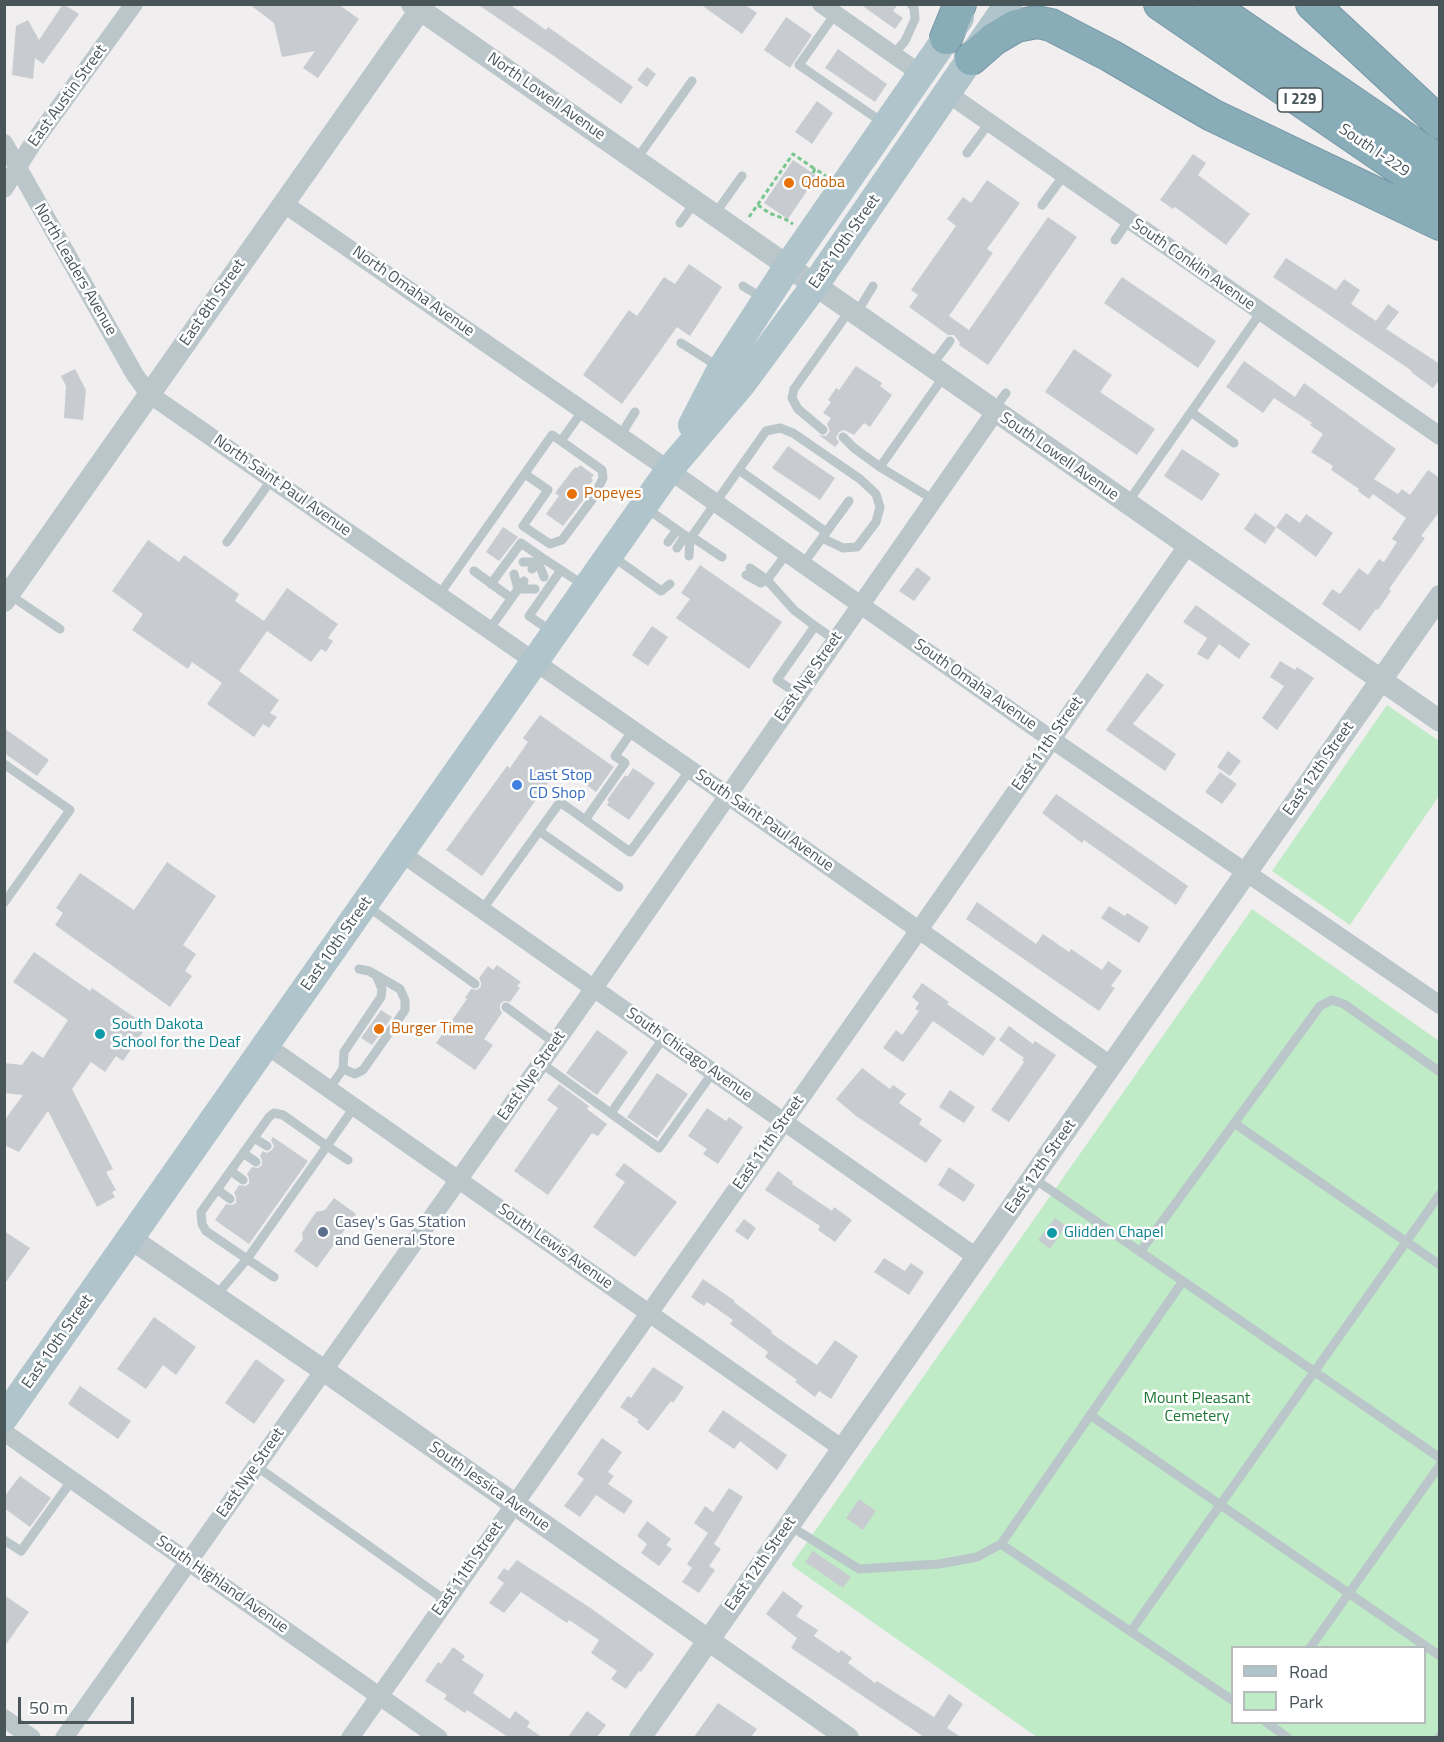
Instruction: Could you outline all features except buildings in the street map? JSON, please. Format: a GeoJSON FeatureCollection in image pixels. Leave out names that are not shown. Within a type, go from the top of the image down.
{"type":"FeatureCollection","features":[{"type":"Feature","properties":{"kind":"highway"},"geometry":{"type":"LineString","coordinates":[[946,38],[960,4]]}},
{"type":"Feature","properties":{"kind":"highway"},"geometry":{"type":"LineString","coordinates":[[1067,4],[1083,29],[1111,56]]}},
{"type":"Feature","properties":{"kind":"highway","name":"South I-229"},"geometry":{"type":"LineString","coordinates":[[1160,4],[1440,196]]}},
{"type":"Feature","properties":{"kind":"highway","name":"South I-229"},"geometry":{"type":"LineString","coordinates":[[1209,4],[1440,162]]}},
{"type":"Feature","properties":{"kind":"highway"},"geometry":{"type":"LineString","coordinates":[[1312,4],[1440,123]]}},
{"type":"Feature","properties":{"kind":"highway"},"geometry":{"type":"LineString","coordinates":[[971,59],[1005,31],[1016,26],[1037,22],[1051,25],[1068,32],[1232,125],[1440,224]]}},
{"type":"Feature","properties":{"kind":"main road","name":"East 10th Street"},"geometry":{"type":"LineString","coordinates":[[669,470],[722,369],[754,293],[788,266],[969,4]]}},
{"type":"Feature","properties":{"kind":"main road","name":"East 10th Street"},"geometry":{"type":"LineString","coordinates":[[4,1418],[669,470],[742,384],[815,285],[1008,4]]}},
{"type":"Feature","properties":{"kind":"street","name":"East Austin Street"},"geometry":{"type":"LineString","coordinates":[[4,189],[33,142],[134,4]]}},
{"type":"Feature","properties":{"kind":"street","name":"North Lowell Avenue"},"geometry":{"type":"LineString","coordinates":[[418,6],[687,196]]}},
{"type":"Feature","properties":{"kind":"street","name":"East 8th Street"},"geometry":{"type":"LineString","coordinates":[[8,590],[284,203],[418,6]]}},
{"type":"Feature","properties":{"kind":"street"},"geometry":{"type":"LineString","coordinates":[[828,10],[921,74]]}},
{"type":"Feature","properties":{"kind":"street","name":"South Conklin Avenue"},"geometry":{"type":"LineString","coordinates":[[947,93],[1440,436]]}},
{"type":"Feature","properties":{"kind":"street","name":"North Leaders Avenue"},"geometry":{"type":"LineString","coordinates":[[4,143],[135,375],[149,394]]}},
{"type":"Feature","properties":{"kind":"street","name":"South Lowell Avenue"},"geometry":{"type":"LineString","coordinates":[[687,196],[1440,721]]}},
{"type":"Feature","properties":{"kind":"street","name":"North Omaha Avenue"},"geometry":{"type":"LineString","coordinates":[[284,203],[542,382]]}},
{"type":"Feature","properties":{"kind":"street","name":"South Omaha Avenue"},"geometry":{"type":"LineString","coordinates":[[542,382],[1051,739],[1439,1005]]}},
{"type":"Feature","properties":{"kind":"street","name":"North Saint Paul Avenue"},"geometry":{"type":"LineString","coordinates":[[149,394],[414,578]]}},
{"type":"Feature","properties":{"kind":"street","name":"East Nye Street"},"geometry":{"type":"LineString","coordinates":[[64,1737],[594,988],[994,411]]}},
{"type":"Feature","properties":{"kind":"street","name":"East 11th Street"},"geometry":{"type":"LineString","coordinates":[[350,1737],[920,930],[1187,546]]}},
{"type":"Feature","properties":{"kind":"street","name":"South Saint Paul Avenue"},"geometry":{"type":"LineString","coordinates":[[414,578],[1112,1066]]}},
{"type":"Feature","properties":{"kind":"street","name":"East 12th Street"},"geometry":{"type":"LineString","coordinates":[[640,1737],[1440,596]]}},
{"type":"Feature","properties":{"kind":"street","name":"South Chicago Avenue"},"geometry":{"type":"LineString","coordinates":[[401,853],[978,1258]]}},
{"type":"Feature","properties":{"kind":"street","name":"South Lewis Avenue"},"geometry":{"type":"LineString","coordinates":[[266,1045],[843,1449]]}},
{"type":"Feature","properties":{"kind":"street","name":"South Jessica Avenue"},"geometry":{"type":"LineString","coordinates":[[130,1238],[848,1737]]}},
{"type":"Feature","properties":{"kind":"street","name":"South Highland Avenue"},"geometry":{"type":"LineString","coordinates":[[4,1432],[438,1737]]}},
{"type":"Feature","properties":{"kind":"street"},"geometry":{"type":"LineString","coordinates":[[4,1718],[33,1737]]}},
{"type":"Feature","properties":{"kind":"lane"},"geometry":{"type":"LineString","coordinates":[[893,55],[905,40],[915,19],[914,8],[911,4]]}},
{"type":"Feature","properties":{"kind":"lane"},"geometry":{"type":"LineString","coordinates":[[828,10],[799,65],[886,125]]}},
{"type":"Feature","properties":{"kind":"lane"},"geometry":{"type":"LineString","coordinates":[[636,160],[692,81]]}},
{"type":"Feature","properties":{"kind":"lane"},"geometry":{"type":"LineString","coordinates":[[967,153],[989,123]]}},
{"type":"Feature","properties":{"kind":"lane"},"geometry":{"type":"LineString","coordinates":[[1042,205],[1064,175]]}},
{"type":"Feature","properties":{"kind":"lane"},"geometry":{"type":"LineString","coordinates":[[714,215],[741,176]]}},
{"type":"Feature","properties":{"kind":"lane"},"geometry":{"type":"LineString","coordinates":[[680,223],[687,196]]}},
{"type":"Feature","properties":{"kind":"lane"},"geometry":{"type":"LineString","coordinates":[[1115,240],[1129,220]]}},
{"type":"Feature","properties":{"kind":"lane"},"geometry":{"type":"LineString","coordinates":[[824,427],[798,409],[792,398],[794,389],[873,286]]}},
{"type":"Feature","properties":{"kind":"lane"},"geometry":{"type":"LineString","coordinates":[[1126,504],[1261,312]]}},
{"type":"Feature","properties":{"kind":"lane"},"geometry":{"type":"LineString","coordinates":[[880,467],[937,371],[950,341]]}},
{"type":"Feature","properties":{"kind":"lane"},"geometry":{"type":"LineString","coordinates":[[681,343],[722,369]]}},
{"type":"Feature","properties":{"kind":"lane"},"geometry":{"type":"LineString","coordinates":[[994,411],[1006,393]]}},
{"type":"Feature","properties":{"kind":"lane"},"geometry":{"type":"LineString","coordinates":[[561,441],[583,410]]}},
{"type":"Feature","properties":{"kind":"lane"},"geometry":{"type":"LineString","coordinates":[[620,436],[635,412]]}},
{"type":"Feature","properties":{"kind":"lane"},"geometry":{"type":"LineString","coordinates":[[1191,412],[1234,443]]}},
{"type":"Feature","properties":{"kind":"lane"},"geometry":{"type":"LineString","coordinates":[[677,548],[716,503],[766,431],[780,428],[793,433],[860,478],[876,494],[880,507],[876,522],[857,547],[843,548],[739,470]]}},
{"type":"Feature","properties":{"kind":"lane"},"geometry":{"type":"LineString","coordinates":[[439,595],[552,435],[602,470],[603,478],[594,496],[562,540],[550,544],[524,526],[548,490],[525,474]]}},
{"type":"Feature","properties":{"kind":"lane"},"geometry":{"type":"LineString","coordinates":[[841,440],[934,500]]}},
{"type":"Feature","properties":{"kind":"lane"},"geometry":{"type":"LineString","coordinates":[[227,542],[272,479]]}},
{"type":"Feature","properties":{"kind":"lane"},"geometry":{"type":"LineString","coordinates":[[803,564],[849,501]]}},
{"type":"Feature","properties":{"kind":"lane"},"geometry":{"type":"LineString","coordinates":[[644,506],[686,535],[724,554]]}},
{"type":"Feature","properties":{"kind":"lane"},"geometry":{"type":"LineString","coordinates":[[668,542],[686,535]]}},
{"type":"Feature","properties":{"kind":"lane"},"geometry":{"type":"LineString","coordinates":[[686,535],[688,556]]}},
{"type":"Feature","properties":{"kind":"lane"},"geometry":{"type":"LineString","coordinates":[[492,584],[521,543],[537,562],[544,577]]}},
{"type":"Feature","properties":{"kind":"lane"},"geometry":{"type":"LineString","coordinates":[[748,572],[761,583],[767,580],[787,553]]}},
{"type":"Feature","properties":{"kind":"lane"},"geometry":{"type":"LineString","coordinates":[[610,555],[661,591],[670,584]]}},
{"type":"Feature","properties":{"kind":"lane"},"geometry":{"type":"LineString","coordinates":[[523,562],[537,562],[561,570],[587,588]]}},
{"type":"Feature","properties":{"kind":"lane"},"geometry":{"type":"LineString","coordinates":[[555,634],[529,616],[561,570]]}},
{"type":"Feature","properties":{"kind":"lane"},"geometry":{"type":"LineString","coordinates":[[474,571],[512,598]]}},
{"type":"Feature","properties":{"kind":"lane"},"geometry":{"type":"LineString","coordinates":[[646,582],[653,573]]}},
{"type":"Feature","properties":{"kind":"lane"},"geometry":{"type":"LineString","coordinates":[[514,574],[521,585],[535,589]]}},
{"type":"Feature","properties":{"kind":"lane"},"geometry":{"type":"LineString","coordinates":[[767,580],[794,610],[835,640]]}},
{"type":"Feature","properties":{"kind":"lane"},"geometry":{"type":"LineString","coordinates":[[489,630],[521,585]]}},
{"type":"Feature","properties":{"kind":"lane"},"geometry":{"type":"LineString","coordinates":[[8,590],[60,629]]}},
{"type":"Feature","properties":{"kind":"lane"},"geometry":{"type":"LineString","coordinates":[[798,694],[777,680],[814,626]]}},
{"type":"Feature","properties":{"kind":"lane"},"geometry":{"type":"LineString","coordinates":[[585,820],[625,763],[615,756],[633,730]]}},
{"type":"Feature","properties":{"kind":"lane"},"geometry":{"type":"LineString","coordinates":[[4,764],[70,810],[4,903]]}},
{"type":"Feature","properties":{"kind":"lane"},"geometry":{"type":"LineString","coordinates":[[482,910],[560,802],[630,852],[690,770]]}},
{"type":"Feature","properties":{"kind":"lane"},"geometry":{"type":"LineString","coordinates":[[539,831],[619,887]]}},
{"type":"Feature","properties":{"kind":"lane"},"geometry":{"type":"LineString","coordinates":[[364,905],[475,984]]}},
{"type":"Feature","properties":{"kind":"lane"},"geometry":{"type":"LineString","coordinates":[[343,1069],[355,1074],[363,1071],[405,1010],[405,1000],[400,989],[369,971],[358,969]]}},
{"type":"Feature","properties":{"kind":"lane"},"geometry":{"type":"LineString","coordinates":[[329,1089],[343,1069],[344,1052],[381,997],[382,990],[376,975]]}},
{"type":"Feature","properties":{"kind":"lane"},"geometry":{"type":"LineString","coordinates":[[1140,1252],[1320,1006],[1332,1000],[1344,1004],[1440,1072]]}},
{"type":"Feature","properties":{"kind":"lane"},"geometry":{"type":"LineString","coordinates":[[506,1007],[555,1042]]}},
{"type":"Feature","properties":{"kind":"lane"},"geometry":{"type":"LineString","coordinates":[[611,1113],[664,1037]]}},
{"type":"Feature","properties":{"kind":"lane"},"geometry":{"type":"LineString","coordinates":[[541,1063],[659,1148],[713,1072]]}},
{"type":"Feature","properties":{"kind":"lane"},"geometry":{"type":"LineString","coordinates":[[215,1297],[247,1259],[294,1188],[355,1106]]}},
{"type":"Feature","properties":{"kind":"lane"},"geometry":{"type":"LineString","coordinates":[[274,1277],[206,1231],[202,1224],[201,1212],[274,1113],[283,1115],[348,1160]]}},
{"type":"Feature","properties":{"kind":"lane"},"geometry":{"type":"LineString","coordinates":[[1234,1123],[1440,1265]]}},
{"type":"Feature","properties":{"kind":"lane"},"geometry":{"type":"LineString","coordinates":[[254,1138],[267,1146]]}},
{"type":"Feature","properties":{"kind":"lane"},"geometry":{"type":"LineString","coordinates":[[243,1153],[255,1162]]}},
{"type":"Feature","properties":{"kind":"lane"},"geometry":{"type":"LineString","coordinates":[[231,1171],[243,1180]]}},
{"type":"Feature","properties":{"kind":"lane"},"geometry":{"type":"LineString","coordinates":[[1033,1178],[1440,1458]]}},
{"type":"Feature","properties":{"kind":"lane"},"geometry":{"type":"LineString","coordinates":[[218,1190],[230,1198]]}},
{"type":"Feature","properties":{"kind":"lane"},"geometry":{"type":"LineString","coordinates":[[1131,1631],[1440,1194]]}},
{"type":"Feature","properties":{"kind":"lane"},"geometry":{"type":"LineString","coordinates":[[788,1525],[859,1569],[939,1564],[977,1557],[1001,1544],[1183,1281]]}},
{"type":"Feature","properties":{"kind":"lane"},"geometry":{"type":"LineString","coordinates":[[1090,1415],[1425,1646]]}},
{"type":"Feature","properties":{"kind":"lane"},"geometry":{"type":"LineString","coordinates":[[1311,1646],[1440,1465]]}},
{"type":"Feature","properties":{"kind":"lane"},"geometry":{"type":"LineString","coordinates":[[256,1466],[445,1600]]}},
{"type":"Feature","properties":{"kind":"lane"},"geometry":{"type":"LineString","coordinates":[[4,1540],[21,1551],[72,1480]]}},
{"type":"Feature","properties":{"kind":"lane"},"geometry":{"type":"LineString","coordinates":[[1001,1544],[1231,1699]]}},
{"type":"Feature","properties":{"kind":"lane"},"geometry":{"type":"LineString","coordinates":[[1426,1647],[1440,1656]]}},
{"type":"Feature","properties":{"kind":"lane"},"geometry":{"type":"LineString","coordinates":[[1269,1724],[1288,1737]]}},
{"type":"Feature","properties":{"kind":"path"},"geometry":{"type":"LineString","coordinates":[[749,217],[766,197],[793,154],[814,171],[830,179]]}},
{"type":"Feature","properties":{"kind":"path"},"geometry":{"type":"LineString","coordinates":[[758,204],[769,213],[797,227]]}},
{"type":"Feature","properties":{"kind":"green space"},"geometry":{"type":"Polygon","coordinates":[[[1387,705],[1439,741],[1439,796],[1350,925],[1272,871],[1387,705]]]}},
{"type":"Feature","properties":{"kind":"green space","name":"Mount Pleasant Cemetery"},"geometry":{"type":"Polygon","coordinates":[[[1252,909],[1439,1041],[1439,1737],[1037,1737],[791,1565],[1252,909]]]}},
{"type":"Feature","properties":{"kind":"place","name":"Qdoba"},"geometry":{"type":"Point","coordinates":[789,183]}},
{"type":"Feature","properties":{"kind":"place","name":"Popeyes"},"geometry":{"type":"Point","coordinates":[572,494]}},
{"type":"Feature","properties":{"kind":"place","name":"Last Stop CD Shop"},"geometry":{"type":"Point","coordinates":[517,785]}},
{"type":"Feature","properties":{"kind":"place","name":"Burger Time"},"geometry":{"type":"Point","coordinates":[379,1029]}},
{"type":"Feature","properties":{"kind":"place","name":"South Dakota School for the Deaf"},"geometry":{"type":"Point","coordinates":[100,1034]}},
{"type":"Feature","properties":{"kind":"place","name":"Casey's Gas Station and General Store"},"geometry":{"type":"Point","coordinates":[323,1232]}},
{"type":"Feature","properties":{"kind":"place","name":"Glidden Chapel"},"geometry":{"type":"Point","coordinates":[1052,1233]}}]}
